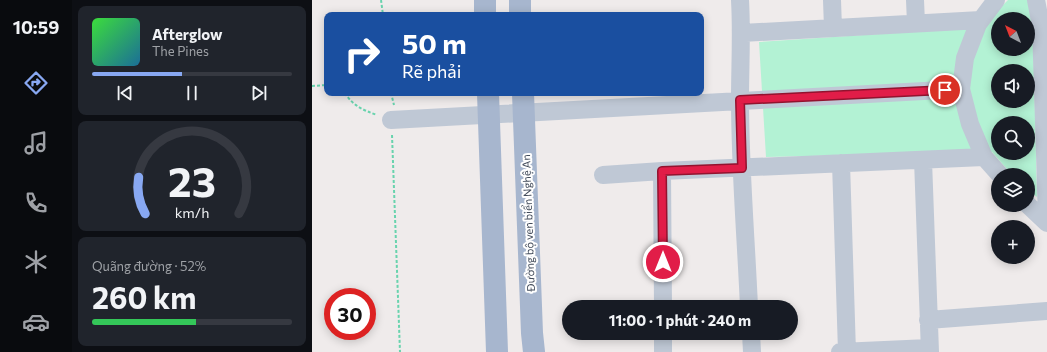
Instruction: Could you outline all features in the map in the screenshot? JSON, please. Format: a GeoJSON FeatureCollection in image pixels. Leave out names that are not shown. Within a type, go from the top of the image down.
{"type":"FeatureCollection","features":[{"type":"Feature","properties":{"kind":"main road"},"geometry":{"type":"LineString","coordinates":[[485,0],[485,12]]}},
{"type":"Feature","properties":{"kind":"main road"},"geometry":{"type":"LineString","coordinates":[[520,0],[520,12]]}},
{"type":"Feature","properties":{"kind":"main road","name":"Đường bộ ven biển Nghệ An"},"geometry":{"type":"LineString","coordinates":[[524,103],[534,352]]}},
{"type":"Feature","properties":{"kind":"main road"},"geometry":{"type":"LineString","coordinates":[[488,104],[497,352]]}},
{"type":"Feature","properties":{"kind":"street"},"geometry":{"type":"LineString","coordinates":[[740,0],[742,32],[740,100],[749,300]]}},
{"type":"Feature","properties":{"kind":"street"},"geometry":{"type":"LineString","coordinates":[[832,0],[833,28]]}},
{"type":"Feature","properties":{"kind":"street"},"geometry":{"type":"LineString","coordinates":[[915,0],[916,23]]}},
{"type":"Feature","properties":{"kind":"street"},"geometry":{"type":"LineString","coordinates":[[994,168],[984,157],[970,124],[961,89],[965,58],[978,24],[996,0]]}},
{"type":"Feature","properties":{"kind":"street"},"geometry":{"type":"LineString","coordinates":[[1036,0],[1041,26],[1047,219]]}},
{"type":"Feature","properties":{"kind":"street"},"geometry":{"type":"LineString","coordinates":[[742,32],[981,20]]}},
{"type":"Feature","properties":{"kind":"street"},"geometry":{"type":"LineString","coordinates":[[391,120],[488,104],[740,100],[961,89]]}},
{"type":"Feature","properties":{"kind":"street"},"geometry":{"type":"LineString","coordinates":[[603,174],[984,157]]}},
{"type":"Feature","properties":{"kind":"street"},"geometry":{"type":"LineString","coordinates":[[840,352],[930,350],[923,160]]}},
{"type":"Feature","properties":{"kind":"street"},"geometry":{"type":"LineString","coordinates":[[841,163],[847,352]]}},
{"type":"Feature","properties":{"kind":"street"},"geometry":{"type":"LineString","coordinates":[[662,171],[663,300]]}},
{"type":"Feature","properties":{"kind":"street"},"geometry":{"type":"LineString","coordinates":[[1035,211],[1047,223]]}},
{"type":"Feature","properties":{"kind":"street"},"geometry":{"type":"LineString","coordinates":[[928,320],[1047,311]]}},
{"type":"Feature","properties":{"kind":"street"},"geometry":{"type":"LineString","coordinates":[[663,340],[663,352]]}},
{"type":"Feature","properties":{"kind":"street"},"geometry":{"type":"LineString","coordinates":[[751,340],[752,352]]}},
{"type":"Feature","properties":{"kind":"path"},"geometry":{"type":"LineString","coordinates":[[381,0],[383,12]]}},
{"type":"Feature","properties":{"kind":"path"},"geometry":{"type":"LineString","coordinates":[[312,86],[324,85]]}},
{"type":"Feature","properties":{"kind":"path"},"geometry":{"type":"LineString","coordinates":[[347,96],[350,101],[362,110],[391,120],[400,352]]}},
{"type":"Feature","properties":{"kind":"green space"},"geometry":{"type":"Polygon","coordinates":[[[1008,0],[1028,0],[1030,12],[997,12],[1008,0]]]}},
{"type":"Feature","properties":{"kind":"green space"},"geometry":{"type":"Polygon","coordinates":[[[991,19],[991,56],[1034,56],[1034,64],[991,64],[991,108],[1035,108],[1037,197],[1035,195],[1035,168],[1006,168],[999,160],[1035,160],[1035,116],[991,116],[991,152],[766,157],[759,42],[984,27],[991,19]]]}},
{"type":"Feature","properties":{"kind":"route"},"geometry":{"type":"LineString","coordinates":[[663,262],[662,171],[742,168],[740,100],[945,90]]}}]}
